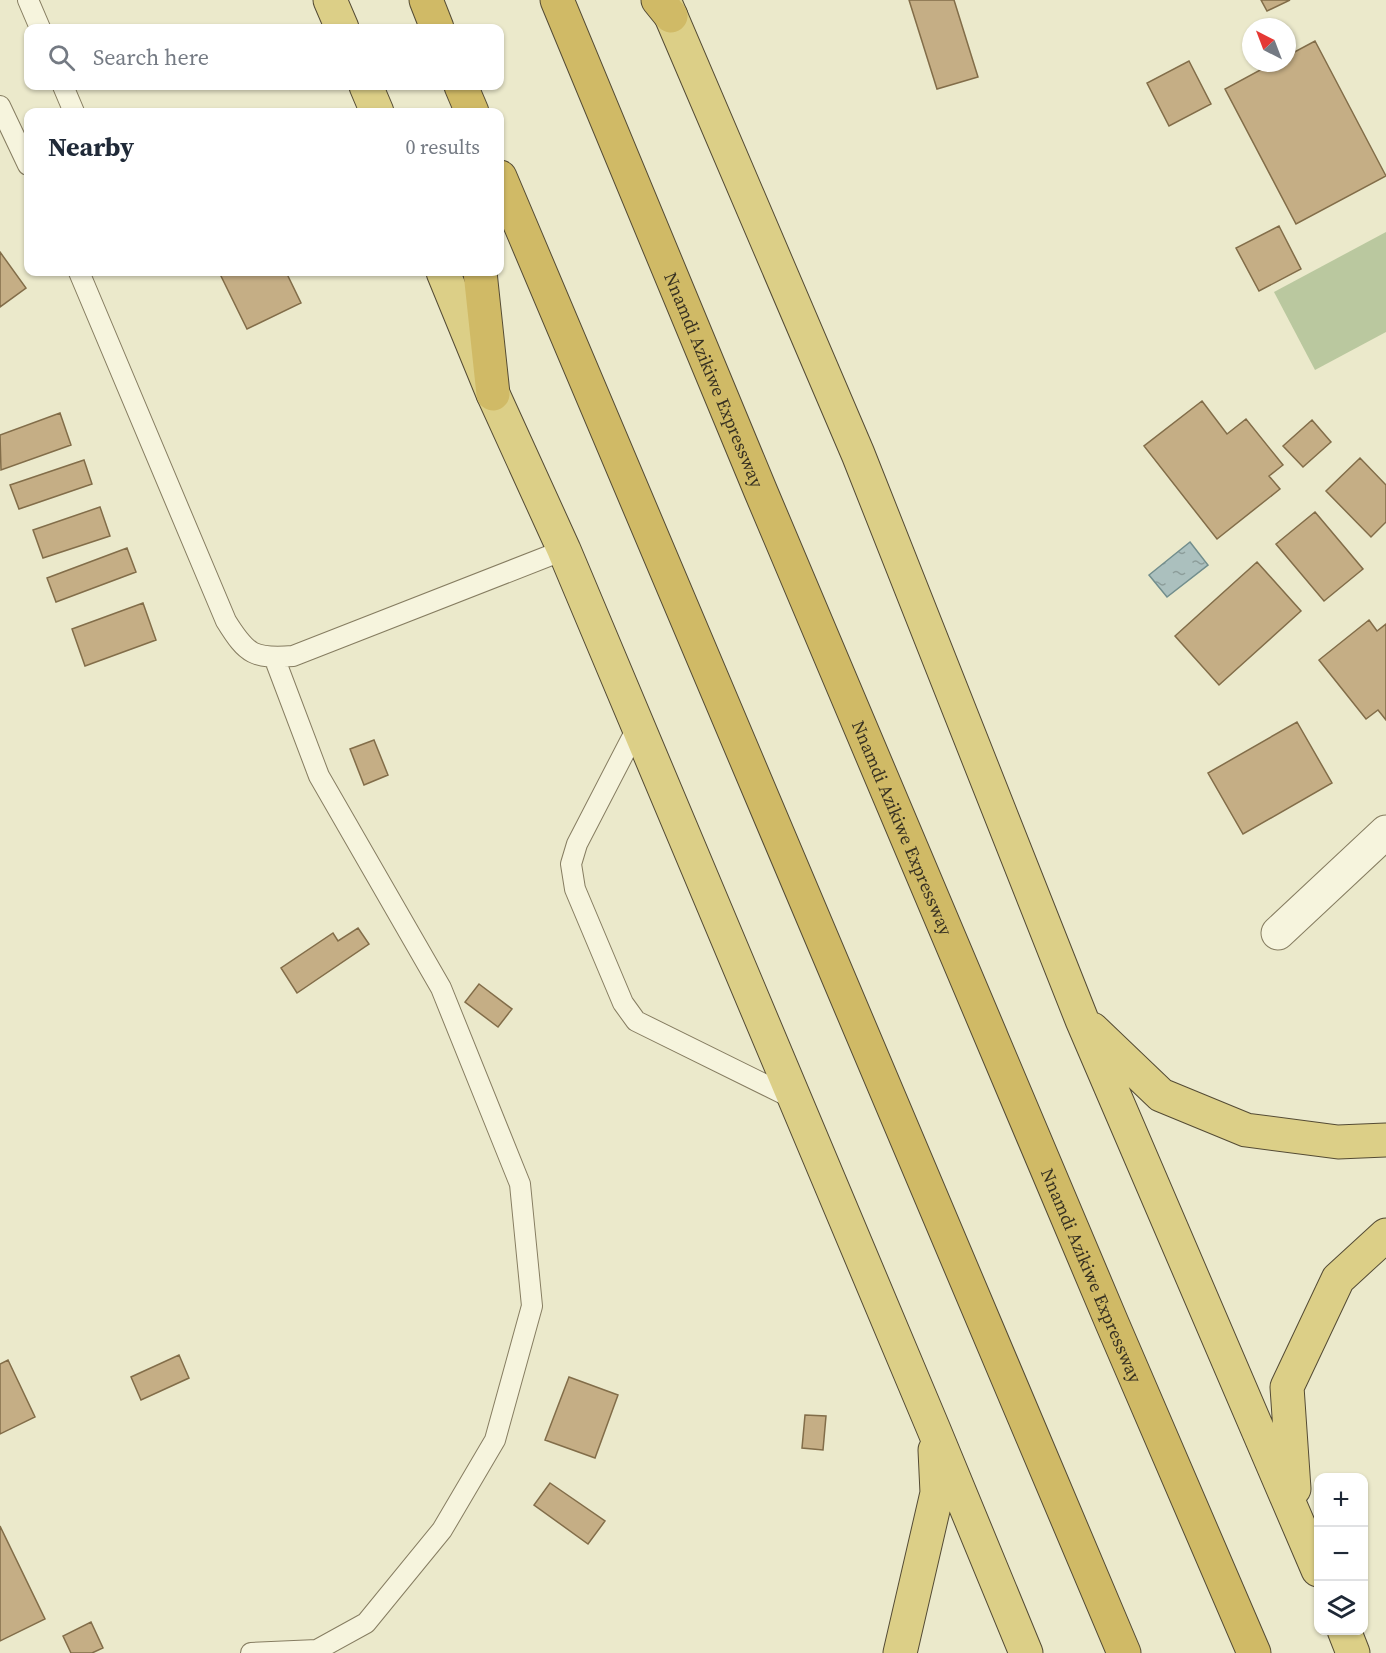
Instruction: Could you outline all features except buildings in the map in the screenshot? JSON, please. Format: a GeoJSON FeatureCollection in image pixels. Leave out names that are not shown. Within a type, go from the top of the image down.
{"type":"FeatureCollection","features":[{"type":"Feature","properties":{"kind":"highway"},"geometry":{"type":"LineString","coordinates":[[330,0],[340,24]]}},
{"type":"Feature","properties":{"kind":"highway"},"geometry":{"type":"LineString","coordinates":[[426,0],[436,24]]}},
{"type":"Feature","properties":{"kind":"highway","name":"Nnamdi Azikiwe Expressway"},"geometry":{"type":"LineString","coordinates":[[557,0],[766,503],[1254,1653]]}},
{"type":"Feature","properties":{"kind":"highway"},"geometry":{"type":"LineString","coordinates":[[664,5],[858,454],[1082,1020],[1314,1560]]}},
{"type":"Feature","properties":{"kind":"highway"},"geometry":{"type":"LineString","coordinates":[[368,90],[375,108]]}},
{"type":"Feature","properties":{"kind":"highway"},"geometry":{"type":"LineString","coordinates":[[460,90],[462,108]]}},
{"type":"Feature","properties":{"kind":"highway"},"geometry":{"type":"LineString","coordinates":[[462,90],[470,108]]}},
{"type":"Feature","properties":{"kind":"highway"},"geometry":{"type":"LineString","coordinates":[[504,186],[1124,1653]]}},
{"type":"Feature","properties":{"kind":"highway"},"geometry":{"type":"LineString","coordinates":[[445,276],[493,394],[564,550],[1026,1653]]}},
{"type":"Feature","properties":{"kind":"highway"},"geometry":{"type":"LineString","coordinates":[[480,276],[493,394]]}},
{"type":"Feature","properties":{"kind":"highway"},"geometry":{"type":"LineString","coordinates":[[1082,1020],[1161,1095],[1246,1130],[1338,1142],[1386,1140]]}},
{"type":"Feature","properties":{"kind":"highway"},"geometry":{"type":"LineString","coordinates":[[1295,1515],[1287,1388],[1338,1279],[1386,1235]]}},
{"type":"Feature","properties":{"kind":"highway"},"geometry":{"type":"LineString","coordinates":[[900,1653],[937,1493],[934,1430]]}},
{"type":"Feature","properties":{"kind":"highway"},"geometry":{"type":"LineString","coordinates":[[1346,1635],[1353,1653]]}},
{"type":"Feature","properties":{"kind":"street"},"geometry":{"type":"LineString","coordinates":[[1278,933],[1386,832]]}},
{"type":"Feature","properties":{"kind":"lane"},"geometry":{"type":"LineString","coordinates":[[28,0],[38,24]]}},
{"type":"Feature","properties":{"kind":"lane"},"geometry":{"type":"LineString","coordinates":[[65,90],[72,108]]}},
{"type":"Feature","properties":{"kind":"lane"},"geometry":{"type":"LineString","coordinates":[[0,106],[24,157]]}},
{"type":"Feature","properties":{"kind":"lane"},"geometry":{"type":"LineString","coordinates":[[83,276],[226,621],[237,639],[253,654],[274,657],[293,656],[564,550]]}},
{"type":"Feature","properties":{"kind":"lane"},"geometry":{"type":"LineString","coordinates":[[251,1653],[317,1650],[366,1623],[442,1530],[495,1440],[532,1306],[520,1184],[441,988],[319,776],[274,657]]}},
{"type":"Feature","properties":{"kind":"lane"},"geometry":{"type":"LineString","coordinates":[[638,726],[577,844],[571,864],[575,889],[623,1003],[636,1021],[644,1026],[796,1100]]}},
{"type":"Feature","properties":{"kind":"green space"},"geometry":{"type":"Polygon","coordinates":[[[1386,232],[1386,332],[1315,370],[1274,292],[1386,232]]]}},
{"type":"Feature","properties":{"kind":"water"},"geometry":{"type":"Polygon","coordinates":[[[1190,542],[1208,565],[1167,597],[1149,575],[1190,542]]]}}]}
